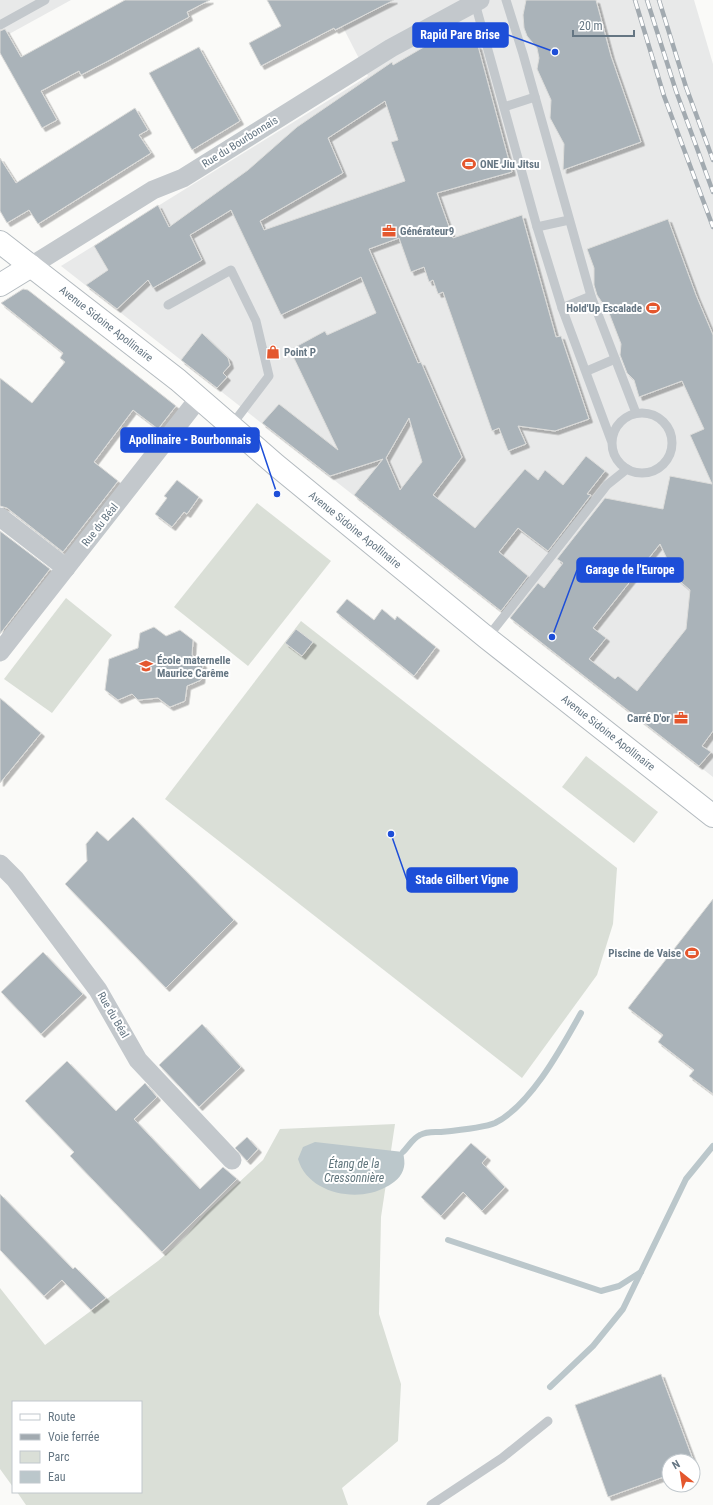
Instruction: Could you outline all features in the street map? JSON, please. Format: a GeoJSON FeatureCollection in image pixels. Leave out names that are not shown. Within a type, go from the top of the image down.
{"type":"FeatureCollection","features":[{"type":"Feature","properties":{"kind":"main road","name":"Avenue Sidoine Apollinaire"},"geometry":{"type":"LineString","coordinates":[[0,242],[178,380],[231,426],[487,638],[713,816]]}},
{"type":"Feature","properties":{"kind":"main road","name":"Rue du Bourbonnais"},"geometry":{"type":"LineString","coordinates":[[0,285],[31,266]]}},
{"type":"Feature","properties":{"kind":"street","name":"Rue du Bourbonnais"},"geometry":{"type":"LineString","coordinates":[[31,266],[153,190],[183,178],[391,48],[477,1]]}},
{"type":"Feature","properties":{"kind":"street","name":"Rue du Béal"},"geometry":{"type":"LineString","coordinates":[[0,652],[199,398]]}},
{"type":"Feature","properties":{"kind":"street"},"geometry":{"type":"LineString","coordinates":[[0,517],[66,568]]}},
{"type":"Feature","properties":{"kind":"street","name":"Rue du Béal"},"geometry":{"type":"LineString","coordinates":[[0,864],[15,879],[98,990],[138,1060],[232,1160]]}},
{"type":"Feature","properties":{"kind":"lane"},"geometry":{"type":"LineString","coordinates":[[0,25],[45,0]]}},
{"type":"Feature","properties":{"kind":"lane"},"geometry":{"type":"LineString","coordinates":[[506,0],[591,296],[636,413]]}},
{"type":"Feature","properties":{"kind":"lane"},"geometry":{"type":"LineString","coordinates":[[477,1],[537,227],[562,308],[612,440],[615,457],[627,469],[636,473],[646,473],[655,471],[663,465],[669,457],[672,448],[670,429],[664,421],[656,415],[646,412],[627,416],[614,430],[612,440]]}},
{"type":"Feature","properties":{"kind":"lane"},"geometry":{"type":"LineString","coordinates":[[504,107],[535,97]]}},
{"type":"Feature","properties":{"kind":"lane"},"geometry":{"type":"LineString","coordinates":[[537,227],[569,220]]}},
{"type":"Feature","properties":{"kind":"lane"},"geometry":{"type":"LineString","coordinates":[[168,305],[231,270],[256,321],[269,376],[231,426]]}},
{"type":"Feature","properties":{"kind":"lane"},"geometry":{"type":"LineString","coordinates":[[562,308],[591,296]]}},
{"type":"Feature","properties":{"kind":"lane"},"geometry":{"type":"LineString","coordinates":[[587,371],[615,359]]}},
{"type":"Feature","properties":{"kind":"lane"},"geometry":{"type":"LineString","coordinates":[[487,638],[607,485],[627,469]]}},
{"type":"Feature","properties":{"kind":"lane"},"geometry":{"type":"LineString","coordinates":[[431,1505],[502,1458],[548,1421]]}},
{"type":"Feature","properties":{"kind":"shaded area"},"geometry":{"type":"Polygon","coordinates":[[[0,0],[71,0],[0,39],[0,0]]]}},
{"type":"Feature","properties":{"kind":"shaded area"},"geometry":{"type":"Polygon","coordinates":[[[329,0],[694,0],[713,64],[713,777],[61,266],[368,76],[329,0]]]}},
{"type":"Feature","properties":{"kind":"green space"},"geometry":{"type":"Polygon","coordinates":[[[257,503],[331,561],[248,666],[174,607],[257,503]]]}},
{"type":"Feature","properties":{"kind":"green space"},"geometry":{"type":"Polygon","coordinates":[[[66,598],[112,635],[52,713],[4,679],[66,598]]]}},
{"type":"Feature","properties":{"kind":"green space"},"geometry":{"type":"Polygon","coordinates":[[[301,621],[617,868],[613,924],[597,975],[522,1078],[165,799],[301,621]]]}},
{"type":"Feature","properties":{"kind":"green space"},"geometry":{"type":"Polygon","coordinates":[[[586,756],[658,812],[634,843],[562,787],[586,756]]]}},
{"type":"Feature","properties":{"kind":"green space"},"geometry":{"type":"Polygon","coordinates":[[[395,1124],[381,1217],[379,1314],[401,1384],[398,1441],[342,1488],[348,1505],[26,1505],[18,1493],[142,1493],[142,1401],[12,1401],[12,1486],[0,1469],[0,1288],[45,1345],[158,1261],[183,1239],[206,1213],[263,1160],[280,1129],[395,1124]]]}},
{"type":"Feature","properties":{"kind":"water","name":"Étang de la Cressonnière"},"geometry":{"type":"Polygon","coordinates":[[[315,1142],[403,1152],[403,1171],[395,1182],[375,1192],[348,1194],[335,1192],[312,1180],[304,1171],[298,1159],[303,1147],[315,1142]]]}},
{"type":"Feature","properties":{"kind":"building"},"geometry":{"type":"Polygon","coordinates":[[[125,0],[210,0],[187,12],[189,17],[108,61],[81,75],[79,71],[41,91],[57,120],[42,128],[0,53],[0,31],[5,29],[21,57],[125,0]]]}},
{"type":"Feature","properties":{"kind":"building"},"geometry":{"type":"Polygon","coordinates":[[[267,0],[394,0],[335,30],[334,28],[261,66],[249,43],[281,26],[267,0]]]}},
{"type":"Feature","properties":{"kind":"building"},"geometry":{"type":"Polygon","coordinates":[[[526,0],[596,0],[611,56],[641,142],[563,170],[564,144],[550,118],[551,100],[537,69],[539,58],[537,48],[527,36],[524,28],[523,15],[526,0]]]}},
{"type":"Feature","properties":{"kind":"building"},"geometry":{"type":"Polygon","coordinates":[[[450,36],[467,40],[478,46],[512,172],[437,193],[453,238],[522,215],[556,337],[561,336],[589,419],[555,431],[518,426],[526,444],[508,451],[499,428],[492,431],[443,292],[438,294],[433,280],[429,282],[424,267],[411,272],[399,238],[369,249],[418,363],[421,362],[462,457],[433,495],[475,528],[525,469],[538,480],[545,470],[563,485],[586,456],[605,471],[587,494],[591,495],[548,551],[518,528],[499,552],[528,576],[501,611],[354,495],[383,459],[330,476],[262,423],[279,404],[338,450],[290,350],[325,331],[327,335],[376,313],[361,277],[281,315],[231,210],[190,235],[202,260],[153,288],[148,280],[117,309],[86,285],[108,270],[94,246],[158,205],[169,227],[248,170],[297,127],[392,62],[393,65],[441,37],[450,36]],[[385,101],[328,138],[343,173],[260,221],[264,230],[405,181],[391,142],[398,140],[385,101]],[[409,418],[386,458],[400,490],[422,462],[409,418]]]}},
{"type":"Feature","properties":{"kind":"building"},"geometry":{"type":"Polygon","coordinates":[[[199,47],[240,121],[192,150],[149,73],[199,47]]]}},
{"type":"Feature","properties":{"kind":"building"},"geometry":{"type":"Polygon","coordinates":[[[135,108],[148,130],[139,135],[151,153],[38,224],[29,210],[7,223],[0,211],[0,158],[16,183],[135,108]]]}},
{"type":"Feature","properties":{"kind":"building"},"geometry":{"type":"Polygon","coordinates":[[[668,219],[696,295],[713,335],[713,731],[702,746],[711,752],[699,766],[510,618],[538,583],[544,588],[563,563],[557,559],[605,498],[663,509],[670,476],[712,484],[690,435],[704,429],[682,381],[639,397],[634,380],[627,373],[620,355],[621,344],[609,313],[597,295],[594,285],[594,268],[587,249],[668,219]],[[660,544],[593,628],[606,638],[589,659],[615,679],[618,676],[637,691],[686,629],[690,590],[676,578],[660,544]]]}},
{"type":"Feature","properties":{"kind":"building"},"geometry":{"type":"Polygon","coordinates":[[[23,289],[28,290],[176,406],[158,429],[133,410],[94,462],[118,481],[63,552],[7,508],[0,506],[0,378],[32,403],[65,362],[60,358],[63,353],[1,303],[23,289]]]}},
{"type":"Feature","properties":{"kind":"building"},"geometry":{"type":"Polygon","coordinates":[[[202,333],[228,358],[230,365],[223,373],[227,377],[217,388],[181,360],[202,333]]]}},
{"type":"Feature","properties":{"kind":"building"},"geometry":{"type":"Polygon","coordinates":[[[177,480],[199,497],[187,514],[184,512],[172,527],[155,514],[167,498],[164,496],[177,480]]]}},
{"type":"Feature","properties":{"kind":"building"},"geometry":{"type":"Polygon","coordinates":[[[0,531],[50,569],[0,634],[0,531]]]}},
{"type":"Feature","properties":{"kind":"building"},"geometry":{"type":"Polygon","coordinates":[[[347,599],[374,620],[382,609],[395,620],[397,616],[436,647],[414,676],[336,612],[347,599]]]}},
{"type":"Feature","properties":{"kind":"building"},"geometry":{"type":"Polygon","coordinates":[[[154,627],[166,636],[180,630],[193,640],[192,655],[203,664],[201,680],[187,686],[185,701],[170,707],[158,698],[138,700],[132,694],[118,700],[105,690],[109,659],[138,648],[140,633],[154,627]]]}},
{"type":"Feature","properties":{"kind":"building"},"geometry":{"type":"Polygon","coordinates":[[[296,629],[313,642],[302,656],[285,643],[296,629]]]}},
{"type":"Feature","properties":{"kind":"building"},"geometry":{"type":"Polygon","coordinates":[[[0,698],[41,733],[0,783],[0,698]]]}},
{"type":"Feature","properties":{"kind":"building"},"geometry":{"type":"Polygon","coordinates":[[[133,817],[234,920],[166,988],[65,884],[87,861],[86,844],[97,831],[108,841],[133,817]]]}},
{"type":"Feature","properties":{"kind":"building","name":"Piscine de Vaise"},"geometry":{"type":"Polygon","coordinates":[[[713,899],[713,1094],[689,1076],[694,1070],[658,1042],[663,1035],[628,1008],[713,899]]]}},
{"type":"Feature","properties":{"kind":"building"},"geometry":{"type":"Polygon","coordinates":[[[43,952],[83,994],[41,1034],[1,992],[43,952]]]}},
{"type":"Feature","properties":{"kind":"building"},"geometry":{"type":"Polygon","coordinates":[[[202,1024],[241,1067],[199,1107],[159,1065],[202,1024]]]}},
{"type":"Feature","properties":{"kind":"building"},"geometry":{"type":"Polygon","coordinates":[[[67,1061],[116,1111],[145,1083],[157,1097],[134,1119],[200,1189],[223,1167],[237,1179],[162,1252],[70,1156],[74,1152],[25,1101],[67,1061]]]}},
{"type":"Feature","properties":{"kind":"building"},"geometry":{"type":"Polygon","coordinates":[[[247,1137],[258,1149],[247,1161],[235,1148],[247,1137]]]}},
{"type":"Feature","properties":{"kind":"building"},"geometry":{"type":"Polygon","coordinates":[[[471,1143],[487,1157],[482,1163],[505,1187],[482,1211],[463,1192],[441,1216],[421,1197],[471,1143]]]}},
{"type":"Feature","properties":{"kind":"building"},"geometry":{"type":"Polygon","coordinates":[[[0,1194],[73,1269],[75,1267],[106,1298],[91,1310],[62,1280],[44,1296],[0,1250],[0,1194]]]}},
{"type":"Feature","properties":{"kind":"building"},"geometry":{"type":"Polygon","coordinates":[[[661,1374],[691,1453],[661,1453],[661,1478],[608,1497],[575,1405],[661,1374]]]}},
{"type":"Feature","properties":{"kind":"waterway"},"geometry":{"type":"LineString","coordinates":[[403,1152],[417,1136],[428,1132],[468,1129],[484,1126],[495,1123],[508,1114],[521,1103],[544,1074],[565,1042],[581,1013]]}},
{"type":"Feature","properties":{"kind":"waterway"},"geometry":{"type":"LineString","coordinates":[[550,1387],[593,1346],[623,1309],[686,1179],[713,1146]]}},
{"type":"Feature","properties":{"kind":"waterway"},"geometry":{"type":"LineString","coordinates":[[448,1240],[601,1291],[619,1286],[641,1272]]}},
{"type":"Feature","properties":{"kind":"railway"},"geometry":{"type":"LineString","coordinates":[[635,0],[664,96],[713,227]]}},
{"type":"Feature","properties":{"kind":"railway"},"geometry":{"type":"LineString","coordinates":[[647,0],[676,91],[713,192]]}},
{"type":"Feature","properties":{"kind":"railway"},"geometry":{"type":"LineString","coordinates":[[659,0],[686,87],[713,160]]}},
{"type":"Feature","properties":{"kind":"place","name":"Rapid Pare Brise"},"geometry":{"type":"Point","coordinates":[555,52]}},
{"type":"Feature","properties":{"kind":"place","name":"ONE Jiu Jitsu"},"geometry":{"type":"Point","coordinates":[469,164]}},
{"type":"Feature","properties":{"kind":"place","name":"Générateur9"},"geometry":{"type":"Point","coordinates":[389,231]}},
{"type":"Feature","properties":{"kind":"place","name":"Hold'Up Escalade"},"geometry":{"type":"Point","coordinates":[653,308]}},
{"type":"Feature","properties":{"kind":"place","name":"Point P"},"geometry":{"type":"Point","coordinates":[273,352]}},
{"type":"Feature","properties":{"kind":"place","name":"Apollinaire - Bourbonnais"},"geometry":{"type":"Point","coordinates":[277,494]}},
{"type":"Feature","properties":{"kind":"place","name":"Garage de l'Europe"},"geometry":{"type":"Point","coordinates":[552,637]}},
{"type":"Feature","properties":{"kind":"place","name":"École maternelle Maurice Carême"},"geometry":{"type":"Point","coordinates":[146,666]}},
{"type":"Feature","properties":{"kind":"place","name":"Carré D'or"},"geometry":{"type":"Point","coordinates":[681,718]}},
{"type":"Feature","properties":{"kind":"place","name":"Stade Gilbert Vigne"},"geometry":{"type":"Point","coordinates":[391,834]}},
{"type":"Feature","properties":{"kind":"place","name":"Piscine de Vaise"},"geometry":{"type":"Point","coordinates":[692,953]}}]}
